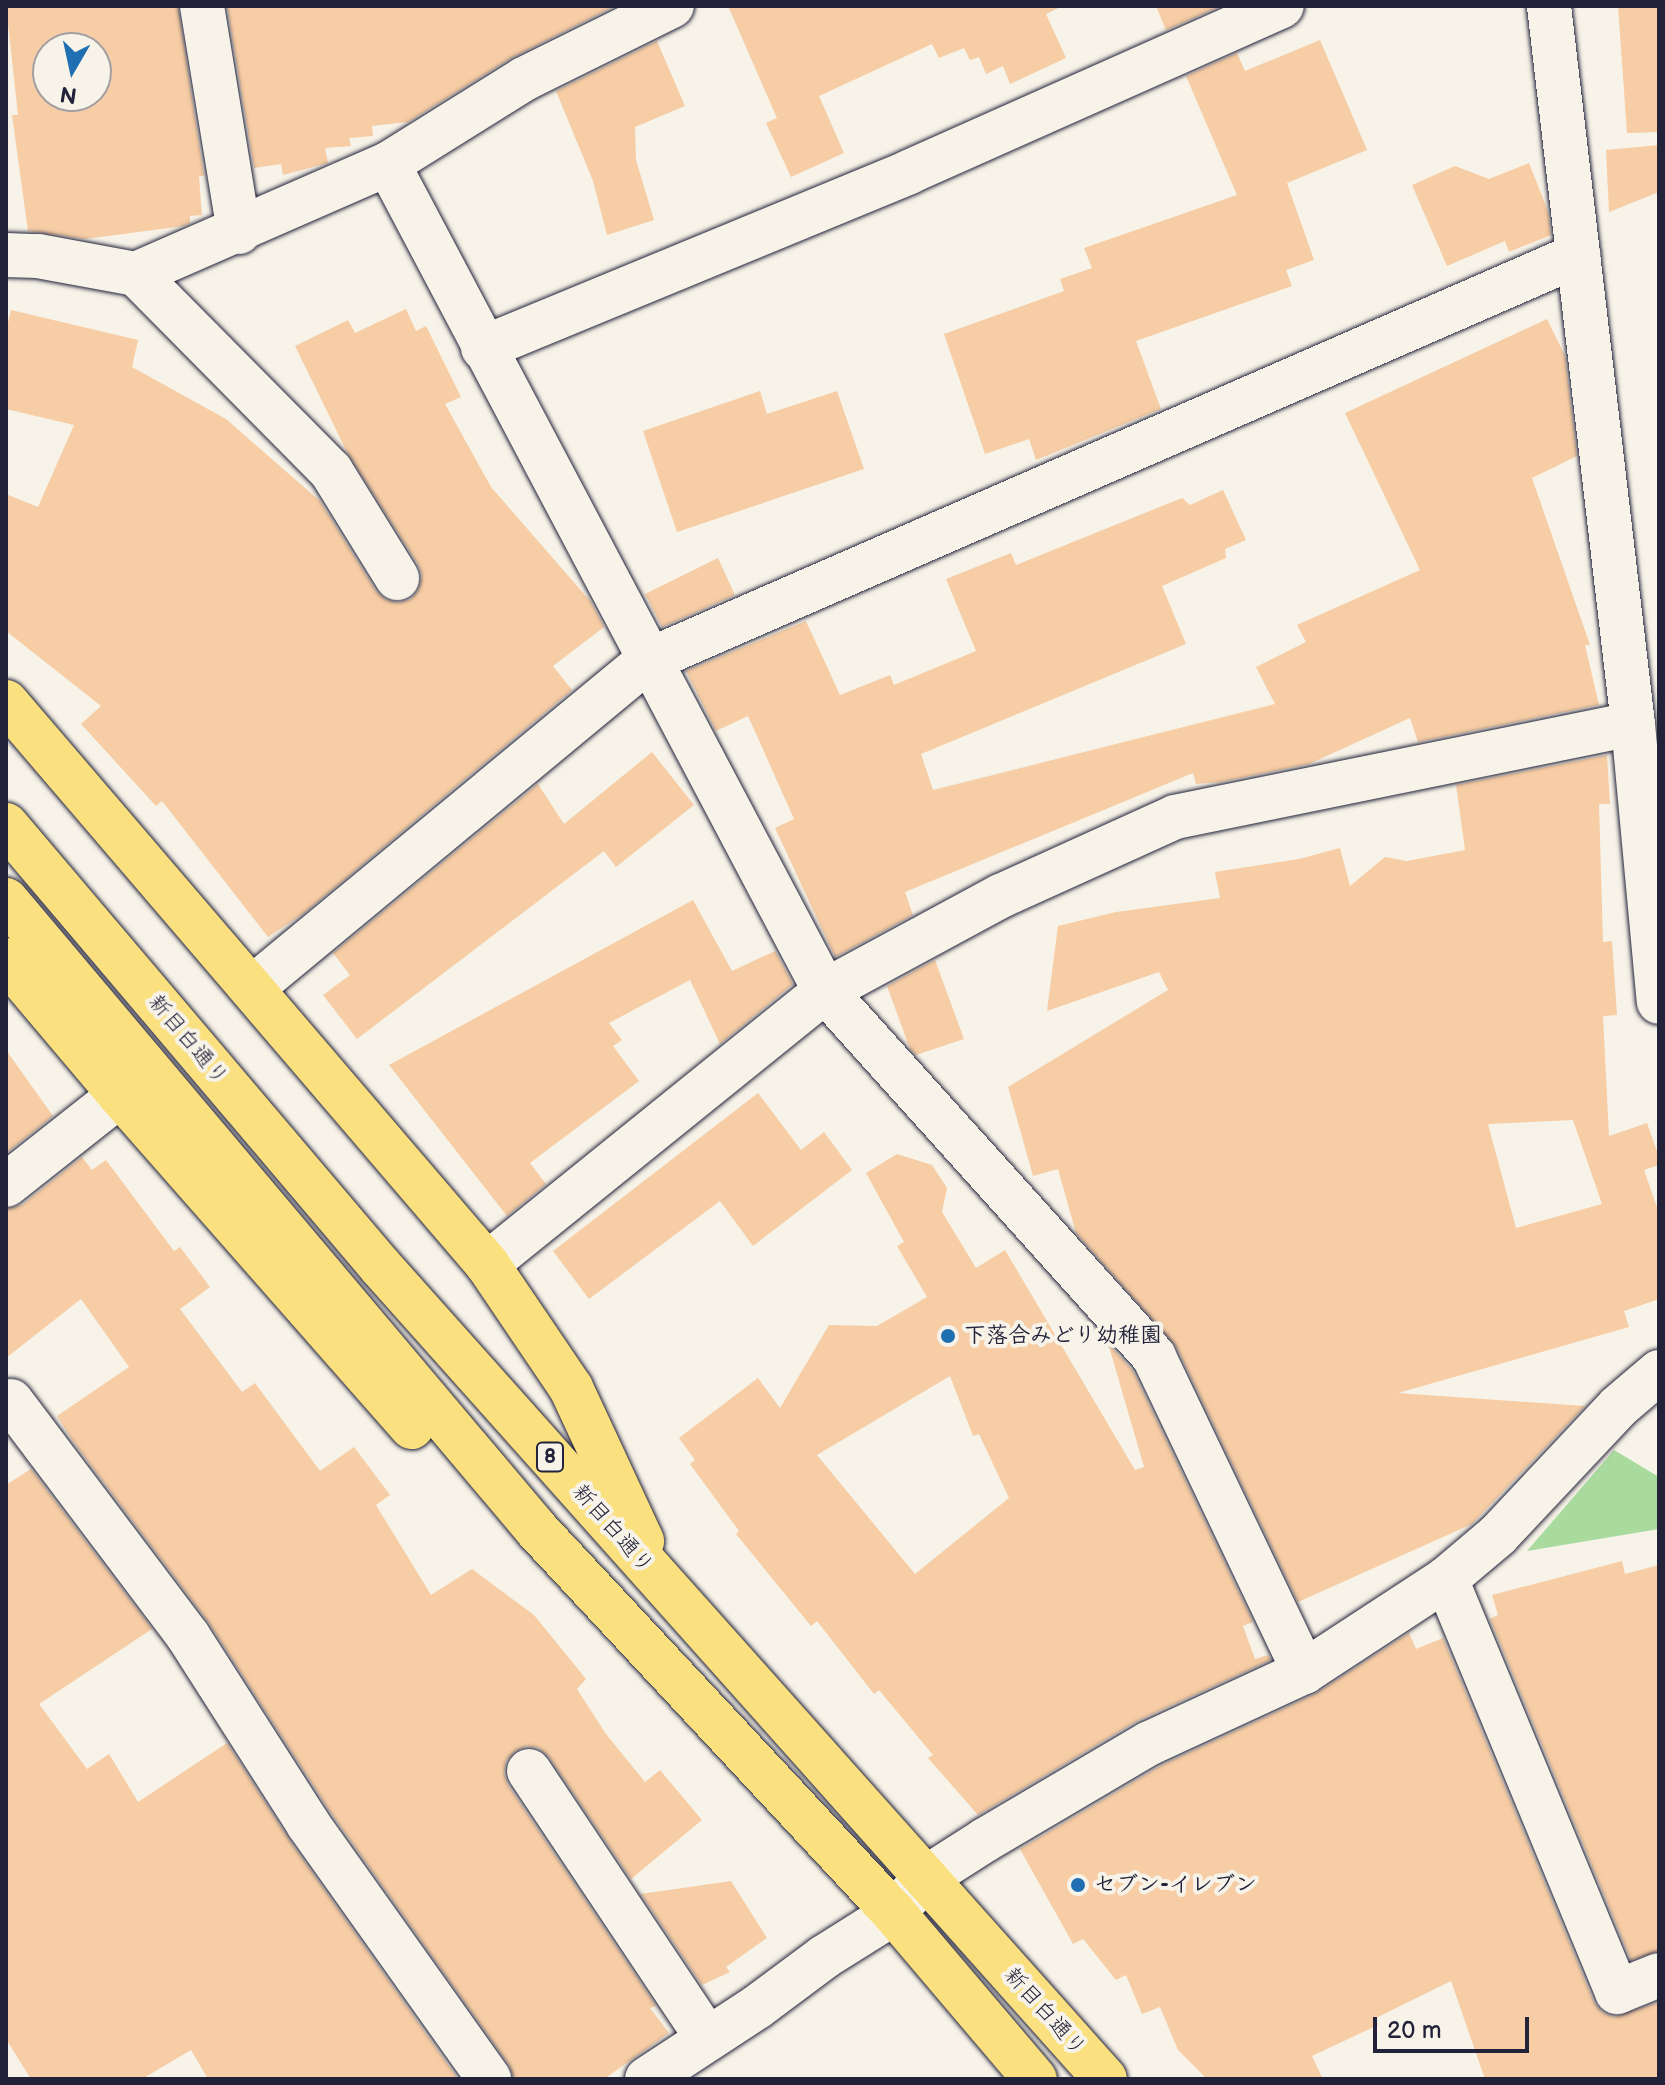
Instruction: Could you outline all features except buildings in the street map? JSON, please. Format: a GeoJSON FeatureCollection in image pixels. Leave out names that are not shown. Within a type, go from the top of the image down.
{"type":"FeatureCollection","features":[{"type":"Feature","properties":{"kind":"main road"},"geometry":{"type":"LineString","coordinates":[[6,702],[487,1264],[571,1388],[661,1584]]}},
{"type":"Feature","properties":{"kind":"main road","name":"新目白通り"},"geometry":{"type":"LineString","coordinates":[[6,825],[370,1254],[1105,2079]]}},
{"type":"Feature","properties":{"kind":"main road"},"geometry":{"type":"LineString","coordinates":[[6,900],[537,1530],[894,1913],[1035,2079]]}},
{"type":"Feature","properties":{"kind":"main road"},"geometry":{"type":"LineString","coordinates":[[6,960],[120,1095],[430,1447],[537,1530]]}},
{"type":"Feature","properties":{"kind":"street"},"geometry":{"type":"LineString","coordinates":[[202,6],[239,232]]}},
{"type":"Feature","properties":{"kind":"street"},"geometry":{"type":"LineString","coordinates":[[6,255],[38,256],[136,274],[239,232],[388,164],[524,79],[671,6]]}},
{"type":"Feature","properties":{"kind":"street"},"geometry":{"type":"LineString","coordinates":[[483,348],[909,172],[1282,6]]}},
{"type":"Feature","properties":{"kind":"street"},"geometry":{"type":"LineString","coordinates":[[1549,6],[1633,724],[1659,1002]]}},
{"type":"Feature","properties":{"kind":"street"},"geometry":{"type":"LineString","coordinates":[[388,164],[647,661],[825,991],[1154,1357],[1304,1672]]}},
{"type":"Feature","properties":{"kind":"street"},"geometry":{"type":"LineString","coordinates":[[252,988],[647,661],[1578,255]]}},
{"type":"Feature","properties":{"kind":"street"},"geometry":{"type":"LineString","coordinates":[[136,274],[331,471],[397,578]]}},
{"type":"Feature","properties":{"kind":"street"},"geometry":{"type":"LineString","coordinates":[[487,1264],[825,991],[1001,896],[1175,817],[1633,724]]}},
{"type":"Feature","properties":{"kind":"street"},"geometry":{"type":"LineString","coordinates":[[6,1185],[120,1095]]}},
{"type":"Feature","properties":{"kind":"street"},"geometry":{"type":"LineString","coordinates":[[647,2079],[824,1957],[894,1913],[924,1879],[1150,1743],[1304,1672],[1446,1579],[1498,1535],[1618,1407],[1659,1372]]}},
{"type":"Feature","properties":{"kind":"street"},"geometry":{"type":"LineString","coordinates":[[11,1401],[188,1636],[308,1824],[489,2079]]}},
{"type":"Feature","properties":{"kind":"street"},"geometry":{"type":"LineString","coordinates":[[1446,1579],[1617,1992],[1659,1975]]}},
{"type":"Feature","properties":{"kind":"street"},"geometry":{"type":"LineString","coordinates":[[529,1771],[708,2039]]}},
{"type":"Feature","properties":{"kind":"green space"},"geometry":{"type":"Polygon","coordinates":[[[1614,1450],[1659,1477],[1659,1529],[1527,1551],[1614,1450]]]}},
{"type":"Feature","properties":{"kind":"place","name":"下落合みどり幼稚園"},"geometry":{"type":"Point","coordinates":[948,1336]}},
{"type":"Feature","properties":{"kind":"place","name":"セブン-イレブン"},"geometry":{"type":"Point","coordinates":[1078,1885]}}]}
